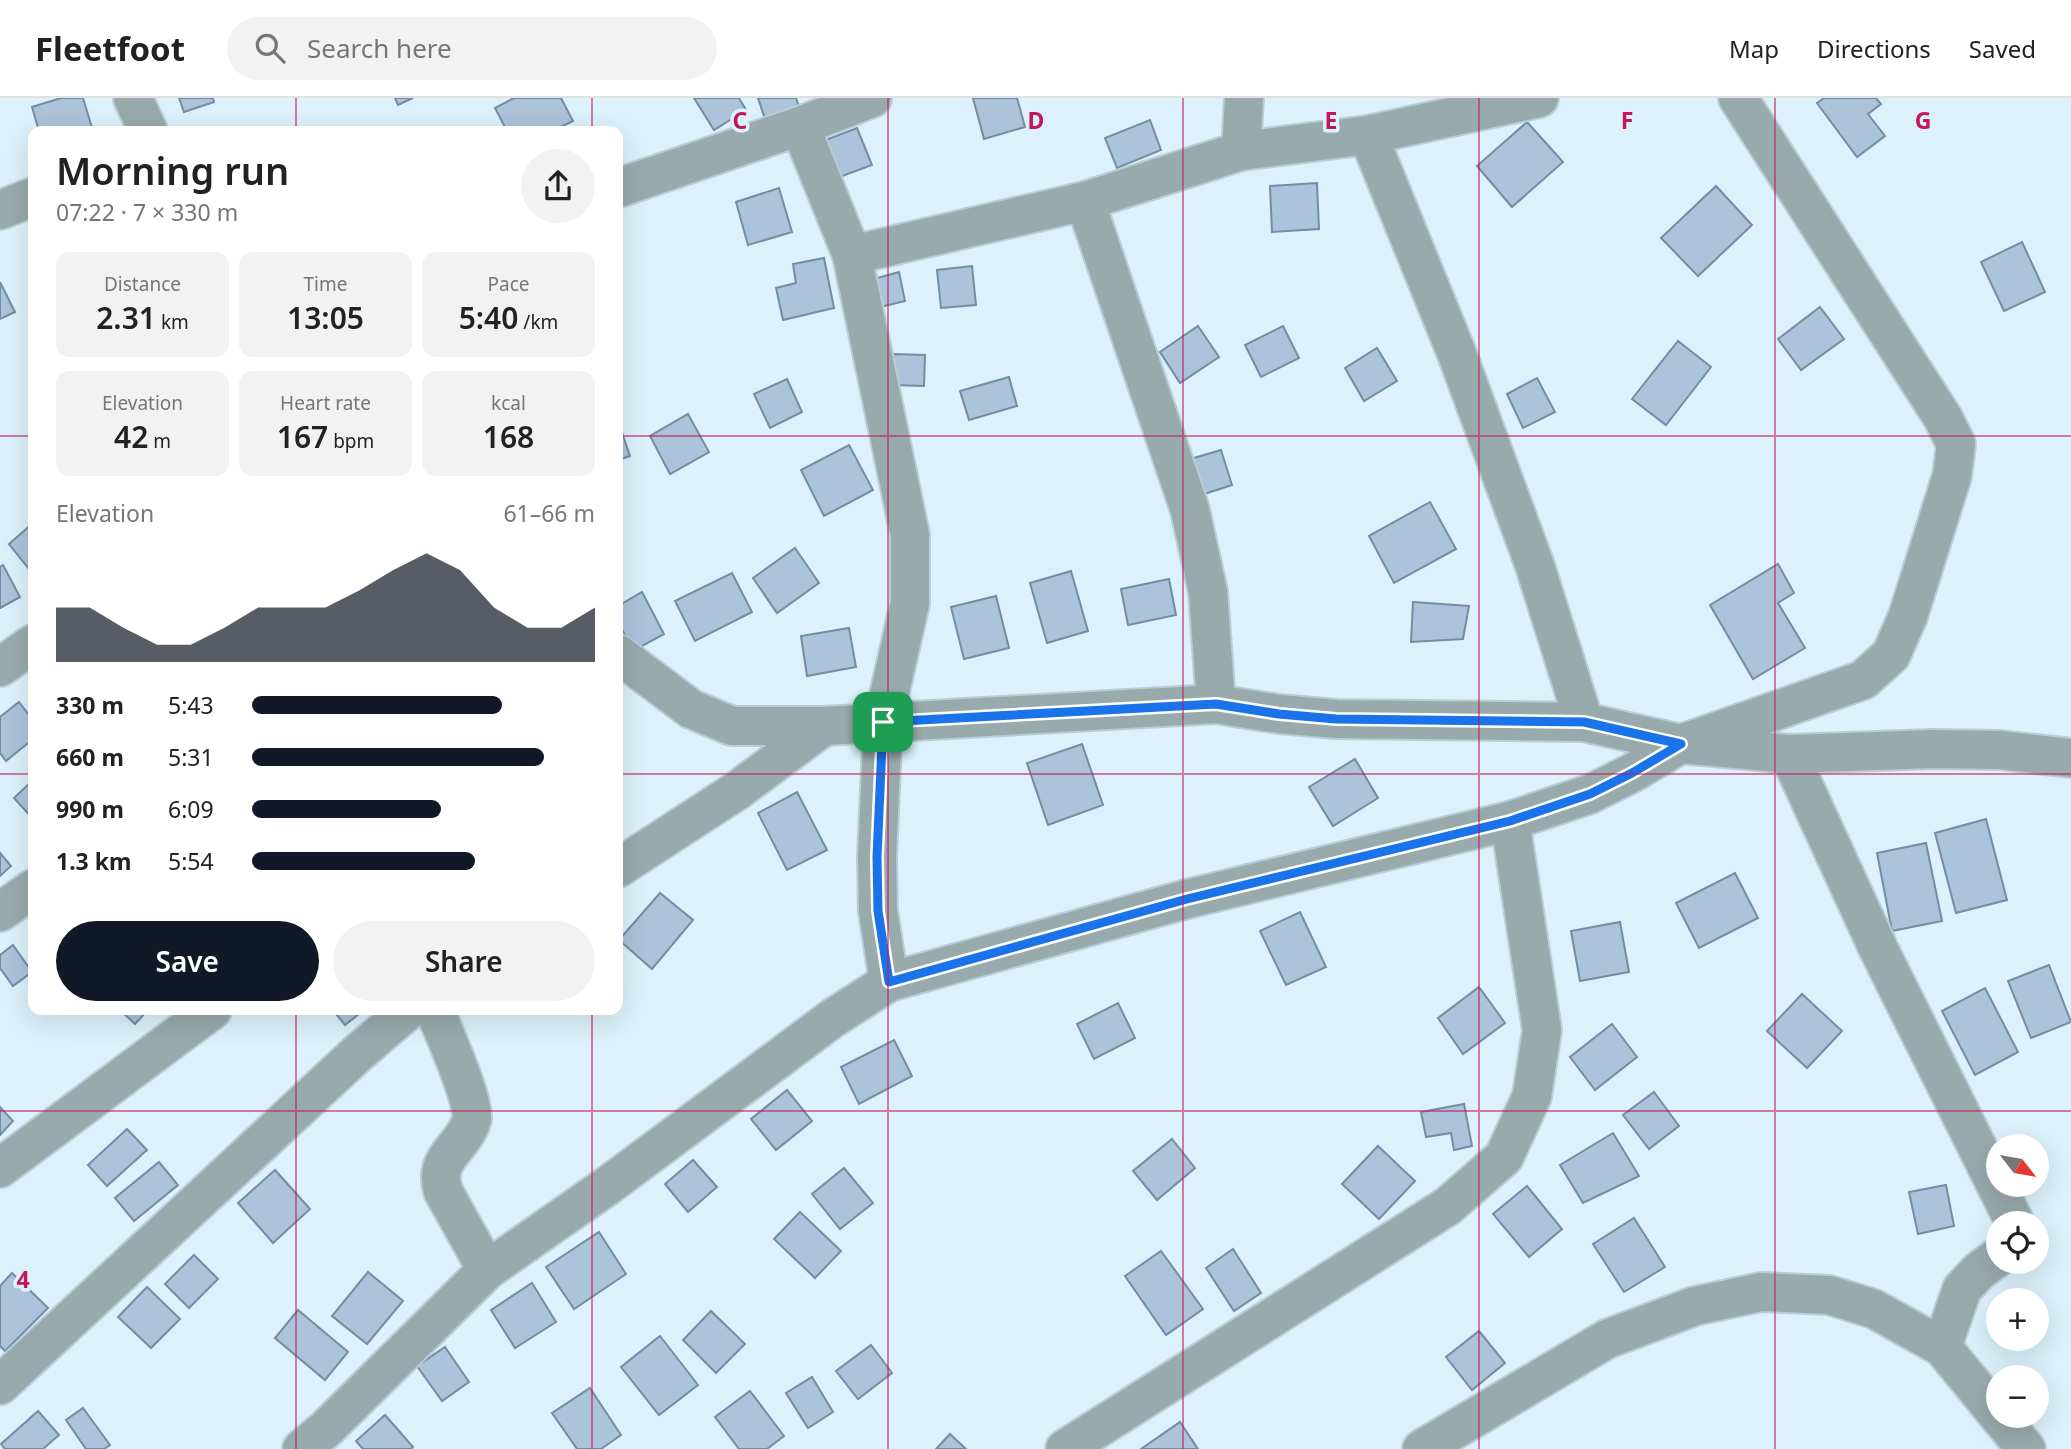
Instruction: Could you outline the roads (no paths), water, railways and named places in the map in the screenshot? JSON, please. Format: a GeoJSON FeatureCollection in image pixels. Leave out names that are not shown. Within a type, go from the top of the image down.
{"type":"FeatureCollection","features":[{"type":"Feature","properties":{"kind":"street"},"geometry":{"type":"LineString","coordinates":[[133,98],[146,126]]}},
{"type":"Feature","properties":{"kind":"street"},"geometry":{"type":"LineString","coordinates":[[623,186],[800,126],[872,98]]}},
{"type":"Feature","properties":{"kind":"street"},"geometry":{"type":"LineString","coordinates":[[1241,151],[1244,98]]}},
{"type":"Feature","properties":{"kind":"street"},"geometry":{"type":"LineString","coordinates":[[852,255],[1085,201],[1241,151],[1368,135],[1539,98]]}},
{"type":"Feature","properties":{"kind":"street"},"geometry":{"type":"LineString","coordinates":[[302,1449],[327,1428],[487,1270],[610,1184],[833,1018],[889,982],[1187,899],[1510,821],[1590,794],[1681,744],[1863,680],[1891,655],[1908,616],[1952,476],[1956,444],[1943,418],[1738,98]]}},
{"type":"Feature","properties":{"kind":"street"},"geometry":{"type":"LineString","coordinates":[[800,126],[852,255],[910,535],[910,603],[883,722],[877,857],[878,911],[889,982]]}},
{"type":"Feature","properties":{"kind":"street"},"geometry":{"type":"LineString","coordinates":[[1368,135],[1457,354],[1530,554],[1584,722]]}},
{"type":"Feature","properties":{"kind":"street"},"geometry":{"type":"LineString","coordinates":[[0,210],[28,199]]}},
{"type":"Feature","properties":{"kind":"street"},"geometry":{"type":"LineString","coordinates":[[1085,201],[1190,510],[1208,592],[1216,704]]}},
{"type":"Feature","properties":{"kind":"street"},"geometry":{"type":"LineString","coordinates":[[0,667],[28,647]]}},
{"type":"Feature","properties":{"kind":"street"},"geometry":{"type":"LineString","coordinates":[[623,658],[691,709],[732,726],[824,726],[1216,704],[1279,714],[1336,719],[1584,722],[1681,744],[1789,754],[1933,748],[2000,750],[2071,758]]}},
{"type":"Feature","properties":{"kind":"street"},"geometry":{"type":"LineString","coordinates":[[623,865],[738,790],[824,726]]}},
{"type":"Feature","properties":{"kind":"street"},"geometry":{"type":"LineString","coordinates":[[1789,754],[1878,948],[2009,1211]]}},
{"type":"Feature","properties":{"kind":"street"},"geometry":{"type":"LineString","coordinates":[[1065,1449],[1448,1206],[1504,1157],[1532,1096],[1542,1030],[1510,821]]}},
{"type":"Feature","properties":{"kind":"street"},"geometry":{"type":"LineString","coordinates":[[0,912],[28,893]]}},
{"type":"Feature","properties":{"kind":"street"},"geometry":{"type":"LineString","coordinates":[[0,1168],[205,1015]]}},
{"type":"Feature","properties":{"kind":"street"},"geometry":{"type":"LineString","coordinates":[[0,1385],[402,1015]]}},
{"type":"Feature","properties":{"kind":"street"},"geometry":{"type":"LineString","coordinates":[[437,1015],[469,1099],[472,1121],[442,1164],[439,1178],[443,1191],[487,1270]]}},
{"type":"Feature","properties":{"kind":"street"},"geometry":{"type":"LineString","coordinates":[[1942,1347],[1962,1289],[1986,1265]]}},
{"type":"Feature","properties":{"kind":"street"},"geometry":{"type":"LineString","coordinates":[[1422,1449],[1607,1339],[1695,1306],[1761,1292],[1829,1295],[1874,1309],[1942,1347],[2026,1449]]}}]}
